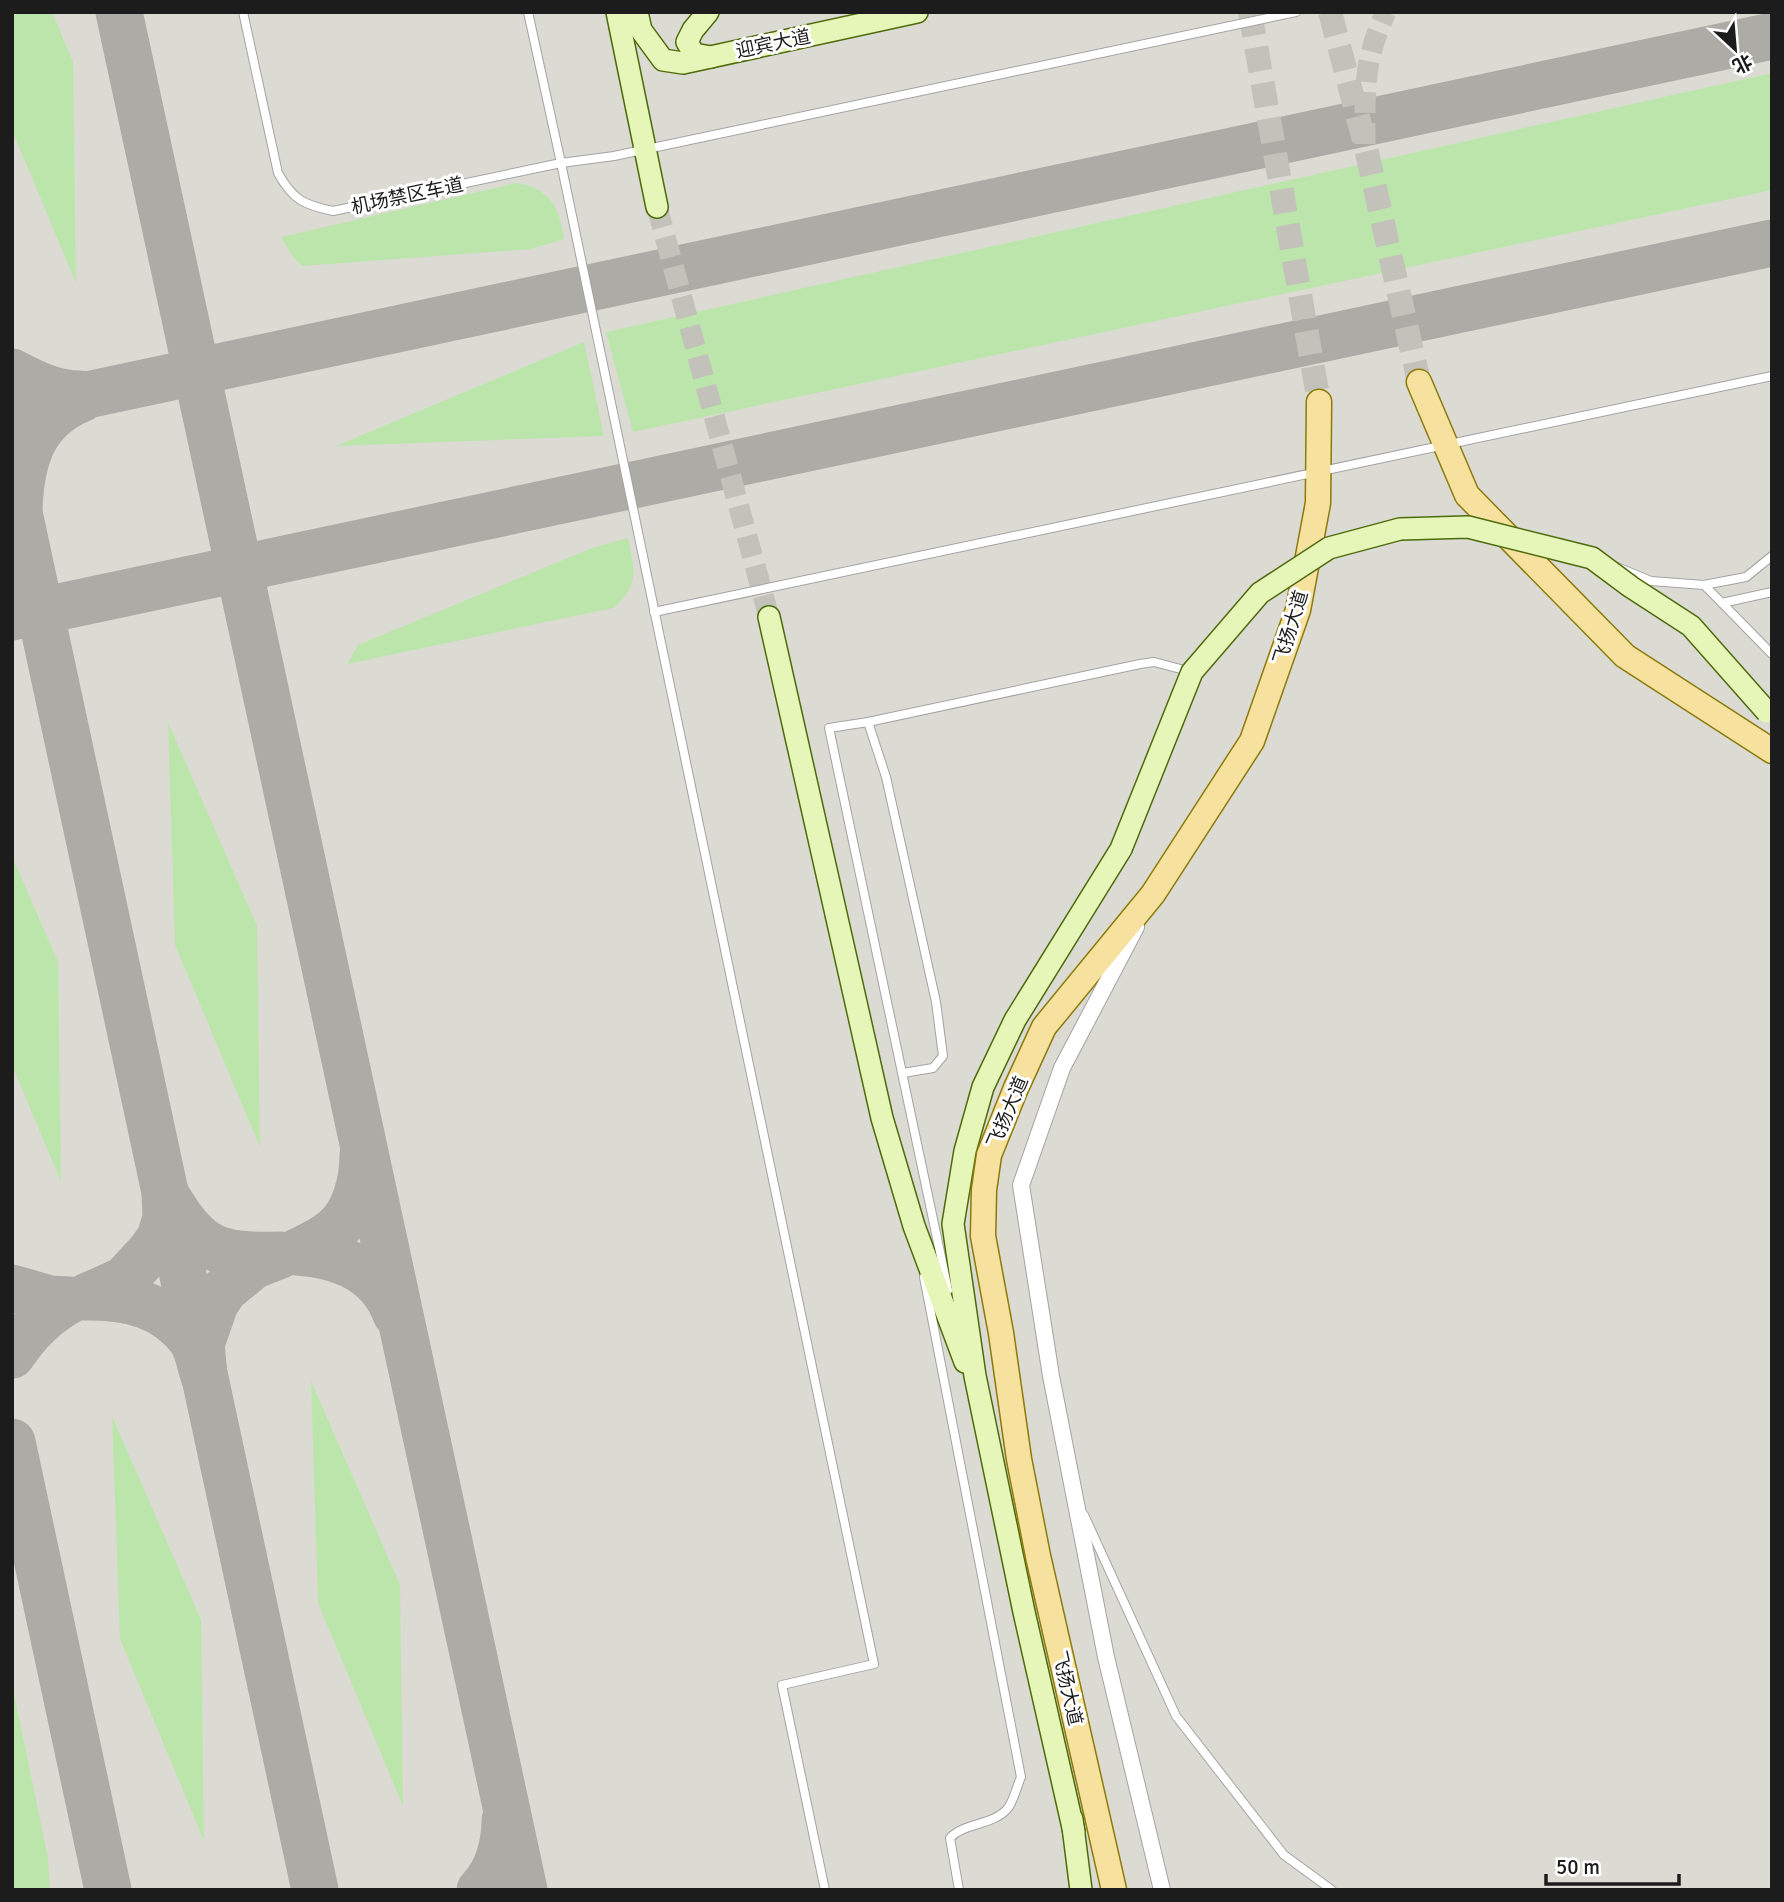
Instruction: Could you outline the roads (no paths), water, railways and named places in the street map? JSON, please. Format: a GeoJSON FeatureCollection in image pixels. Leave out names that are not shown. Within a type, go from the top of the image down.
{"type":"FeatureCollection","features":[{"type":"Feature","properties":{"kind":"main road"},"geometry":{"type":"LineString","coordinates":[[617,12],[657,207]]}},
{"type":"Feature","properties":{"kind":"main road","name":"迎宾大道"},"geometry":{"type":"LineString","coordinates":[[637,12],[641,30],[663,61],[683,62],[917,12]]}},
{"type":"Feature","properties":{"kind":"main road"},"geometry":{"type":"LineString","coordinates":[[708,12],[687,42],[694,54],[711,57]]}},
{"type":"Feature","properties":{"kind":"main road"},"geometry":{"type":"LineString","coordinates":[[1419,382],[1467,495],[1625,656],[1772,751]]}},
{"type":"Feature","properties":{"kind":"main road","name":"飞扬大道"},"geometry":{"type":"LineString","coordinates":[[1114,1890],[1038,1556],[1019,1459],[983,1237],[984,1190],[989,1155],[1044,1027],[1153,894],[1252,741],[1298,610],[1318,503],[1319,402]]}},
{"type":"Feature","properties":{"kind":"main road"},"geometry":{"type":"LineString","coordinates":[[1074,1832],[1024,1612],[981,1404],[953,1224],[965,1151],[984,1087],[1015,1020],[1121,849],[1192,672],[1260,593],[1329,548],[1400,529],[1468,527],[1592,558],[1691,626],[1769,714]]}},
{"type":"Feature","properties":{"kind":"main road"},"geometry":{"type":"LineString","coordinates":[[769,617],[881,1118],[914,1226],[981,1404]]}},
{"type":"Feature","properties":{"kind":"main road"},"geometry":{"type":"LineString","coordinates":[[1038,1556],[1082,1890]]}},
{"type":"Feature","properties":{"kind":"street"},"geometry":{"type":"LineString","coordinates":[[1153,894],[1062,1068],[1021,1185],[1051,1376],[1105,1657],[1162,1890]]}},
{"type":"Feature","properties":{"kind":"lane","name":"机场禁区车道"},"geometry":{"type":"LineString","coordinates":[[243,12],[278,173],[288,191],[307,205],[333,211],[561,163],[614,156],[1296,12]]}},
{"type":"Feature","properties":{"kind":"lane"},"geometry":{"type":"LineString","coordinates":[[528,12],[874,1664],[782,1685],[825,1890]]}},
{"type":"Feature","properties":{"kind":"lane"},"geometry":{"type":"LineString","coordinates":[[654,612],[1772,376]]}},
{"type":"Feature","properties":{"kind":"lane"},"geometry":{"type":"LineString","coordinates":[[1592,558],[1651,581],[1704,585],[1746,577],[1772,556]]}},
{"type":"Feature","properties":{"kind":"lane"},"geometry":{"type":"LineString","coordinates":[[1704,585],[1772,653]]}},
{"type":"Feature","properties":{"kind":"lane"},"geometry":{"type":"LineString","coordinates":[[1722,603],[1772,592]]}},
{"type":"Feature","properties":{"kind":"lane"},"geometry":{"type":"LineString","coordinates":[[954,1335],[951,1305],[829,728],[1154,662],[1192,672]]}},
{"type":"Feature","properties":{"kind":"lane"},"geometry":{"type":"LineString","coordinates":[[868,722],[886,777],[936,1002],[943,1056],[933,1068],[903,1073]]}},
{"type":"Feature","properties":{"kind":"lane"},"geometry":{"type":"LineString","coordinates":[[914,1226],[1021,1777],[1008,1808],[989,1821],[957,1830],[950,1838],[959,1890]]}},
{"type":"Feature","properties":{"kind":"lane"},"geometry":{"type":"LineString","coordinates":[[1073,1490],[1176,1716],[1284,1855],[1332,1890]]}},
{"type":"Feature","properties":{"kind":"tunnel"},"geometry":{"type":"LineString","coordinates":[[1250,12],[1319,402]]}},
{"type":"Feature","properties":{"kind":"tunnel"},"geometry":{"type":"LineString","coordinates":[[1330,12],[1365,144],[1419,382]]}},
{"type":"Feature","properties":{"kind":"tunnel"},"geometry":{"type":"LineString","coordinates":[[1365,144],[1369,61],[1386,12]]}},
{"type":"Feature","properties":{"kind":"tunnel"},"geometry":{"type":"LineString","coordinates":[[657,207],[769,617]]}}]}
